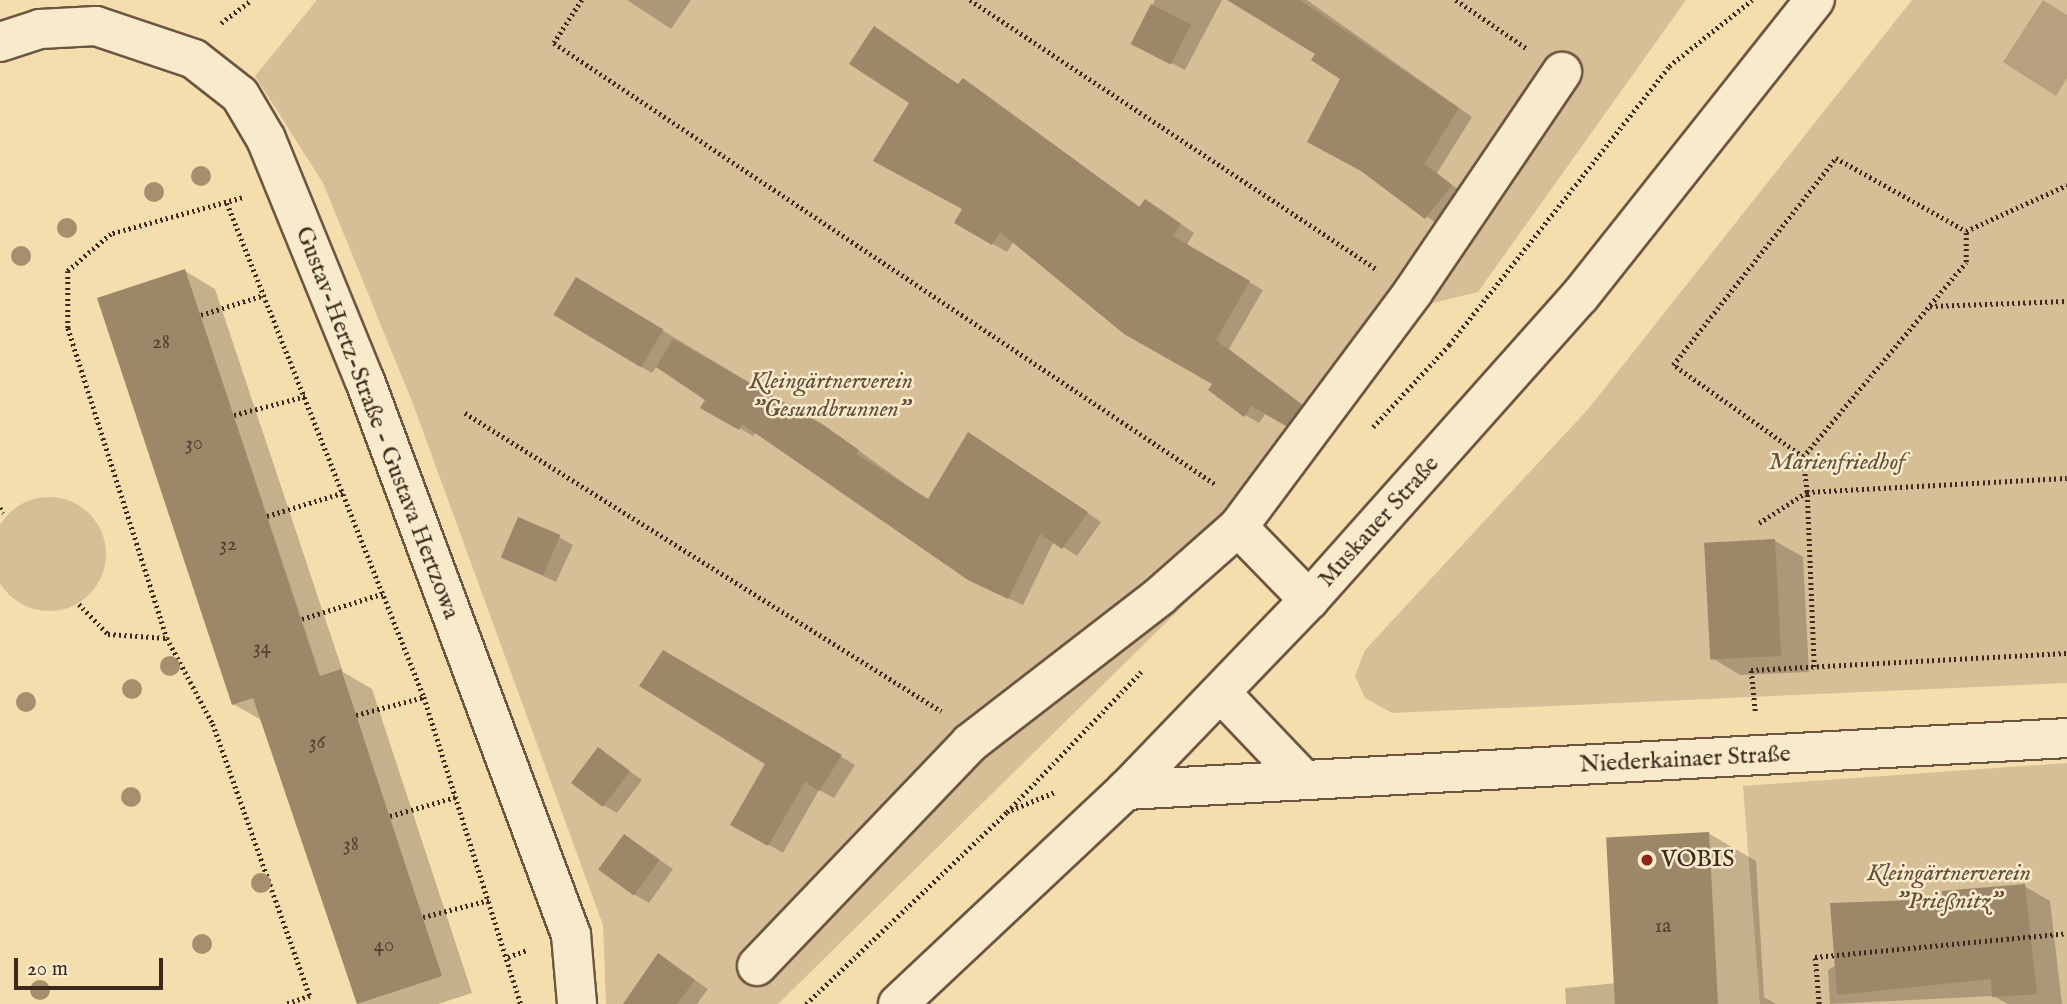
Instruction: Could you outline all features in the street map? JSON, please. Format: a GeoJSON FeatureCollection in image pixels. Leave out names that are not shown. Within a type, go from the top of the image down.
{"type":"FeatureCollection","features":[{"type":"Feature","properties":{"kind":"street","name":"Muskauer Straße"},"geometry":{"type":"LineString","coordinates":[[898,1004],[1126,790],[1222,694],[1309,600],[1580,296],[1815,0]]}},
{"type":"Feature","properties":{"kind":"street","name":"Gustav-Hertz-Straße - Gustava Hertzowa"},"geometry":{"type":"LineString","coordinates":[[0,42],[40,29],[96,26],[194,59],[240,95],[285,186],[365,381],[570,935],[577,1004]]}},
{"type":"Feature","properties":{"kind":"street"},"geometry":{"type":"LineString","coordinates":[[757,966],[980,736],[1245,518],[1413,292],[1562,72]]}},
{"type":"Feature","properties":{"kind":"street"},"geometry":{"type":"LineString","coordinates":[[1245,518],[1309,600]]}},
{"type":"Feature","properties":{"kind":"street"},"geometry":{"type":"LineString","coordinates":[[1222,694],[1303,779]]}},
{"type":"Feature","properties":{"kind":"street","name":"Niederkainaer Straße"},"geometry":{"type":"LineString","coordinates":[[1126,790],[1759,758],[2067,738]]}},
{"type":"Feature","properties":{"kind":"path"},"geometry":{"type":"LineString","coordinates":[[582,0],[554,43],[1245,518]]}},
{"type":"Feature","properties":{"kind":"path"},"geometry":{"type":"LineString","coordinates":[[970,0],[1413,292]]}},
{"type":"Feature","properties":{"kind":"path"},"geometry":{"type":"LineString","coordinates":[[1455,0],[1562,72]]}},
{"type":"Feature","properties":{"kind":"path"},"geometry":{"type":"LineString","coordinates":[[1669,66],[1752,0]]}},
{"type":"Feature","properties":{"kind":"path"},"geometry":{"type":"LineString","coordinates":[[1803,457],[1673,365],[1836,158],[1966,231]]}},
{"type":"Feature","properties":{"kind":"path"},"geometry":{"type":"LineString","coordinates":[[1966,231],[2067,185]]}},
{"type":"Feature","properties":{"kind":"path"},"geometry":{"type":"LineString","coordinates":[[285,186],[111,234],[68,271],[68,328],[167,638],[213,724],[310,996],[287,1004]]}},
{"type":"Feature","properties":{"kind":"path"},"geometry":{"type":"LineString","coordinates":[[226,203],[345,492],[424,696],[521,1004]]}},
{"type":"Feature","properties":{"kind":"path"},"geometry":{"type":"LineString","coordinates":[[1814,667],[1807,492],[1803,457],[1966,262],[1966,231]]}},
{"type":"Feature","properties":{"kind":"path"},"geometry":{"type":"LineString","coordinates":[[201,315],[264,295]]}},
{"type":"Feature","properties":{"kind":"path"},"geometry":{"type":"LineString","coordinates":[[1930,306],[2067,301]]}},
{"type":"Feature","properties":{"kind":"path"},"geometry":{"type":"LineString","coordinates":[[234,415],[306,396]]}},
{"type":"Feature","properties":{"kind":"path"},"geometry":{"type":"LineString","coordinates":[[465,413],[980,736]]}},
{"type":"Feature","properties":{"kind":"path"},"geometry":{"type":"LineString","coordinates":[[1759,523],[1807,492],[2067,478]]}},
{"type":"Feature","properties":{"kind":"path"},"geometry":{"type":"LineString","coordinates":[[267,516],[345,492]]}},
{"type":"Feature","properties":{"kind":"path"},"geometry":{"type":"LineString","coordinates":[[302,619],[385,593]]}},
{"type":"Feature","properties":{"kind":"path"},"geometry":{"type":"LineString","coordinates":[[79,604],[108,634],[167,638]]}},
{"type":"Feature","properties":{"kind":"path"},"geometry":{"type":"LineString","coordinates":[[1759,758],[1751,670],[2067,653]]}},
{"type":"Feature","properties":{"kind":"path"},"geometry":{"type":"LineString","coordinates":[[356,715],[424,696]]}},
{"type":"Feature","properties":{"kind":"path"},"geometry":{"type":"LineString","coordinates":[[390,816],[456,797]]}},
{"type":"Feature","properties":{"kind":"path"},"geometry":{"type":"LineString","coordinates":[[423,917],[489,900]]}},
{"type":"Feature","properties":{"kind":"path"},"geometry":{"type":"LineString","coordinates":[[1819,1004],[1815,957],[2067,933]]}},
{"type":"Feature","properties":{"kind":"green space","name":"Kleingärtnerverein \"Gesundbrunnen\""},"geometry":{"type":"Polygon","coordinates":[[[317,0],[1686,0],[1478,292],[1429,304],[1293,487],[1181,608],[778,1004],[606,1004],[603,925],[413,404],[323,183],[255,76],[317,0]]]}},
{"type":"Feature","properties":{"kind":"green space","name":"Marienfriedhof"},"geometry":{"type":"Polygon","coordinates":[[[1912,0],[2067,0],[2067,683],[1392,713],[1365,698],[1355,676],[1365,650],[1589,408],[1912,0]]]}},
{"type":"Feature","properties":{"kind":"green space"},"geometry":{"type":"Polygon","coordinates":[[[49,497],[71,501],[89,514],[102,532],[106,554],[102,576],[89,594],[71,607],[49,611],[27,607],[9,594],[-4,576],[-8,554],[-4,532],[9,514],[27,501],[49,497]]]}},
{"type":"Feature","properties":{"kind":"green space","name":"Kleingärtnerverein \"Prießnitz\""},"geometry":{"type":"Polygon","coordinates":[[[2067,763],[2067,1004],[1760,1004],[1743,786],[2067,763]]]}},
{"type":"Feature","properties":{"kind":"shaded area"},"geometry":{"type":"Polygon","coordinates":[[[2043,0],[2067,15],[2067,78],[2056,96],[2003,62],[2043,0]]]}},
{"type":"Feature","properties":{"kind":"building"},"geometry":{"type":"Polygon","coordinates":[[[1227,0],[1300,0],[1459,108],[1424,164],[1452,185],[1425,219],[1361,171],[1307,142],[1340,79],[1311,60],[1315,54],[1227,0]]]}},
{"type":"Feature","properties":{"kind":"building"},"geometry":{"type":"Polygon","coordinates":[[[1151,4],[1191,24],[1171,65],[1131,44],[1151,4]]]}},
{"type":"Feature","properties":{"kind":"building"},"geometry":{"type":"Polygon","coordinates":[[[874,26],[958,84],[963,78],[1139,207],[1145,199],[1181,224],[1173,236],[1250,281],[1216,340],[1302,405],[1286,426],[1251,406],[1244,417],[1208,390],[1212,384],[1124,334],[1000,232],[992,245],[954,223],[962,209],[873,161],[909,103],[849,64],[874,26]]]}},
{"type":"Feature","properties":{"kind":"building"},"geometry":{"type":"Polygon","coordinates":[[[185,269],[320,676],[341,669],[442,976],[357,1004],[253,698],[232,705],[97,298],[185,269]]]}},
{"type":"Feature","properties":{"kind":"building"},"geometry":{"type":"Polygon","coordinates":[[[576,277],[663,330],[641,367],[553,315],[576,277]]]}},
{"type":"Feature","properties":{"kind":"building"},"geometry":{"type":"Polygon","coordinates":[[[673,339],[822,424],[859,450],[856,454],[928,499],[968,432],[1088,512],[1062,549],[1040,534],[1008,599],[968,580],[742,424],[739,430],[700,408],[705,400],[656,367],[673,339]]]}},
{"type":"Feature","properties":{"kind":"building"},"geometry":{"type":"Polygon","coordinates":[[[518,517],[560,535],[543,575],[501,558],[518,517]]]}},
{"type":"Feature","properties":{"kind":"building"},"geometry":{"type":"Polygon","coordinates":[[[1775,539],[1781,656],[1710,660],[1704,543],[1775,539]]]}},
{"type":"Feature","properties":{"kind":"building"},"geometry":{"type":"Polygon","coordinates":[[[663,650],[842,755],[819,791],[805,782],[768,846],[730,825],[765,764],[639,686],[663,650]]]}},
{"type":"Feature","properties":{"kind":"building"},"geometry":{"type":"Polygon","coordinates":[[[598,747],[630,771],[603,807],[571,783],[598,747]]]}},
{"type":"Feature","properties":{"kind":"building"},"geometry":{"type":"Polygon","coordinates":[[[1709,832],[1718,1004],[1615,1004],[1606,837],[1709,832]]]}},
{"type":"Feature","properties":{"kind":"building"},"geometry":{"type":"Polygon","coordinates":[[[624,834],[660,860],[634,895],[598,870],[624,834]]]}},
{"type":"Feature","properties":{"kind":"building"},"geometry":{"type":"Polygon","coordinates":[[[2025,884],[2037,994],[1992,997],[1991,979],[1837,995],[1830,903],[1942,899],[1942,891],[2025,884]]]}},
{"type":"Feature","properties":{"kind":"building"},"geometry":{"type":"Polygon","coordinates":[[[658,953],[695,980],[677,1004],[623,1004],[658,953]]]}},
{"type":"Feature","properties":{"kind":"place","name":"VOBIS"},"geometry":{"type":"Point","coordinates":[1647,860]}}]}
